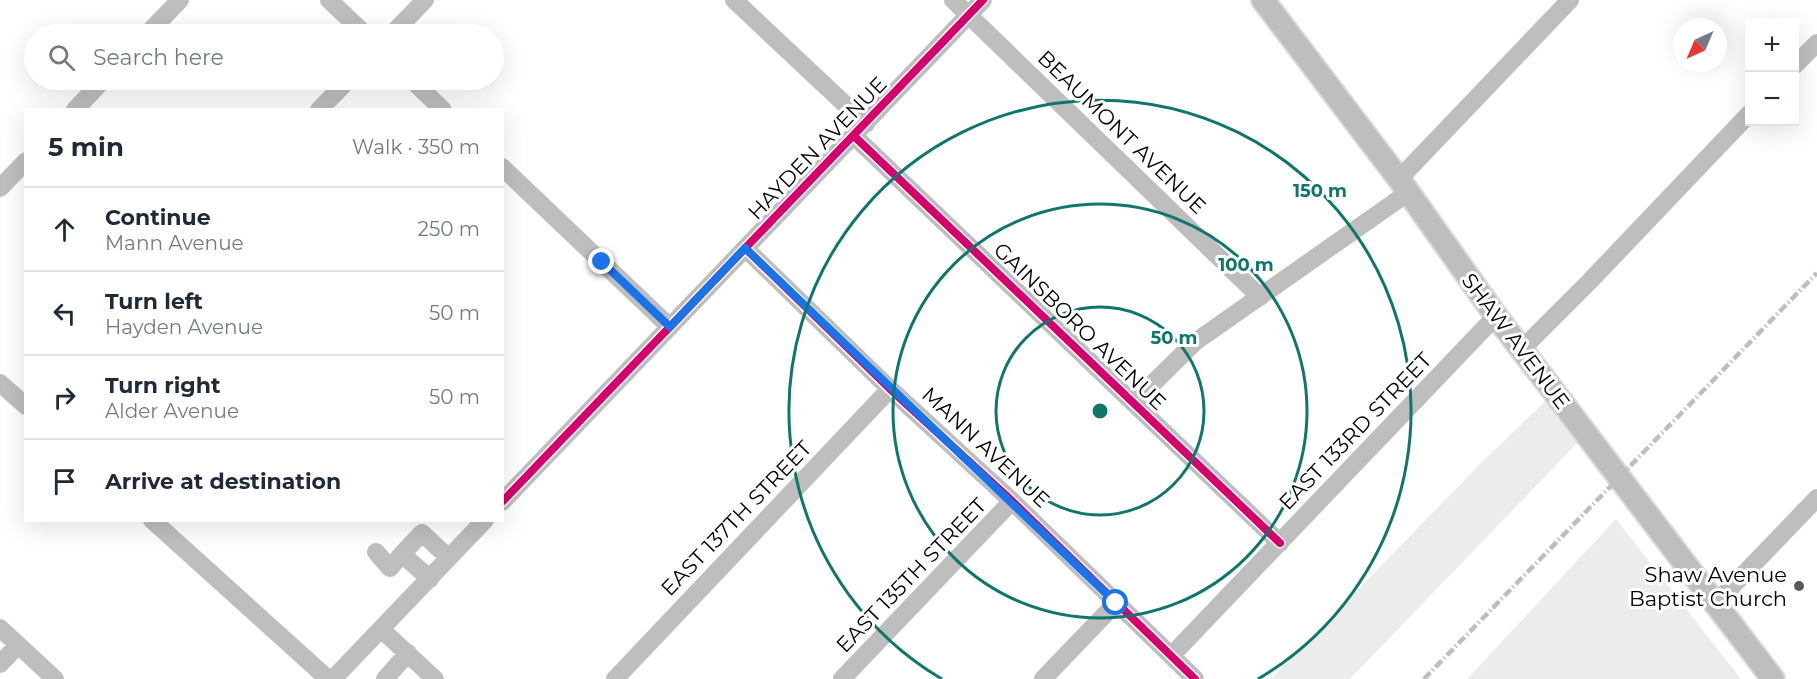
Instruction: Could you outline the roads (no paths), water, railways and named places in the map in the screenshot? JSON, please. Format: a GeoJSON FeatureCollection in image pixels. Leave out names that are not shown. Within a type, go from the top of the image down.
{"type":"FeatureCollection","features":[{"type":"Feature","properties":{"kind":"main road","name":"SHAW AVENUE"},"geometry":{"type":"LineString","coordinates":[[1270,3],[1496,315],[1773,679]]}},
{"type":"Feature","properties":{"kind":"street"},"geometry":{"type":"LineString","coordinates":[[157,24],[180,0]]}},
{"type":"Feature","properties":{"kind":"street"},"geometry":{"type":"LineString","coordinates":[[329,0],[354,24]]}},
{"type":"Feature","properties":{"kind":"street"},"geometry":{"type":"LineString","coordinates":[[402,24],[425,0]]}},
{"type":"Feature","properties":{"kind":"street","name":"GAINSBORO AVENUE"},"geometry":{"type":"LineString","coordinates":[[734,0],[860,130],[1134,402],[1280,543]]}},
{"type":"Feature","properties":{"kind":"street","name":"BEAUMONT AVENUE"},"geometry":{"type":"LineString","coordinates":[[953,0],[1260,297]]}},
{"type":"Feature","properties":{"kind":"street","name":"HAYDEN AVENUE"},"geometry":{"type":"LineString","coordinates":[[504,500],[983,0]]}},
{"type":"Feature","properties":{"kind":"street"},"geometry":{"type":"LineString","coordinates":[[1134,402],[1195,342],[1260,297],[1404,185],[1570,0]]}},
{"type":"Feature","properties":{"kind":"street"},"geometry":{"type":"LineString","coordinates":[[1799,61],[1817,43]]}},
{"type":"Feature","properties":{"kind":"street"},"geometry":{"type":"LineString","coordinates":[[77,108],[94,90]]}},
{"type":"Feature","properties":{"kind":"street"},"geometry":{"type":"LineString","coordinates":[[321,108],[338,90]]}},
{"type":"Feature","properties":{"kind":"street"},"geometry":{"type":"LineString","coordinates":[[422,90],[441,108]]}},
{"type":"Feature","properties":{"kind":"street"},"geometry":{"type":"LineString","coordinates":[[1522,348],[1589,282],[1745,117]]}},
{"type":"Feature","properties":{"kind":"street"},"geometry":{"type":"LineString","coordinates":[[0,188],[24,163]]}},
{"type":"Feature","properties":{"kind":"street"},"geometry":{"type":"LineString","coordinates":[[504,169],[670,327]]}},
{"type":"Feature","properties":{"kind":"street","name":"MANN AVENUE"},"geometry":{"type":"LineString","coordinates":[[745,248],[890,389],[1012,501],[1195,679]]}},
{"type":"Feature","properties":{"kind":"street","name":"EAST 133RD STREET"},"geometry":{"type":"LineString","coordinates":[[1171,656],[1496,315]]}},
{"type":"Feature","properties":{"kind":"street"},"geometry":{"type":"LineString","coordinates":[[0,383],[24,404]]}},
{"type":"Feature","properties":{"kind":"street","name":"EAST 137TH STREET"},"geometry":{"type":"LineString","coordinates":[[615,679],[890,389]]}},
{"type":"Feature","properties":{"kind":"street"},"geometry":{"type":"LineString","coordinates":[[1715,604],[1817,498]]}},
{"type":"Feature","properties":{"kind":"street","name":"EAST 135TH STREET"},"geometry":{"type":"LineString","coordinates":[[842,679],[1012,501]]}},
{"type":"Feature","properties":{"kind":"street"},"geometry":{"type":"LineString","coordinates":[[154,522],[328,679]]}},
{"type":"Feature","properties":{"kind":"street"},"geometry":{"type":"LineString","coordinates":[[333,679],[430,579],[478,523]]}},
{"type":"Feature","properties":{"kind":"street"},"geometry":{"type":"LineString","coordinates":[[376,552],[390,568],[422,533],[449,558]]}},
{"type":"Feature","properties":{"kind":"street"},"geometry":{"type":"LineString","coordinates":[[402,554],[430,579]]}},
{"type":"Feature","properties":{"kind":"street"},"geometry":{"type":"LineString","coordinates":[[1043,679],[1116,603]]}},
{"type":"Feature","properties":{"kind":"street"},"geometry":{"type":"LineString","coordinates":[[0,628],[55,679]]}},
{"type":"Feature","properties":{"kind":"street"},"geometry":{"type":"LineString","coordinates":[[382,630],[435,679]]}},
{"type":"Feature","properties":{"kind":"street"},"geometry":{"type":"LineString","coordinates":[[0,664],[18,645]]}},
{"type":"Feature","properties":{"kind":"street"},"geometry":{"type":"LineString","coordinates":[[385,679],[408,653]]}},
{"type":"Feature","properties":{"kind":"railway"},"geometry":{"type":"LineString","coordinates":[[1424,679],[1817,273]]}},
{"type":"Feature","properties":{"kind":"place","name":"Shaw Avenue Baptist Church"},"geometry":{"type":"Point","coordinates":[1799,586]}}]}
